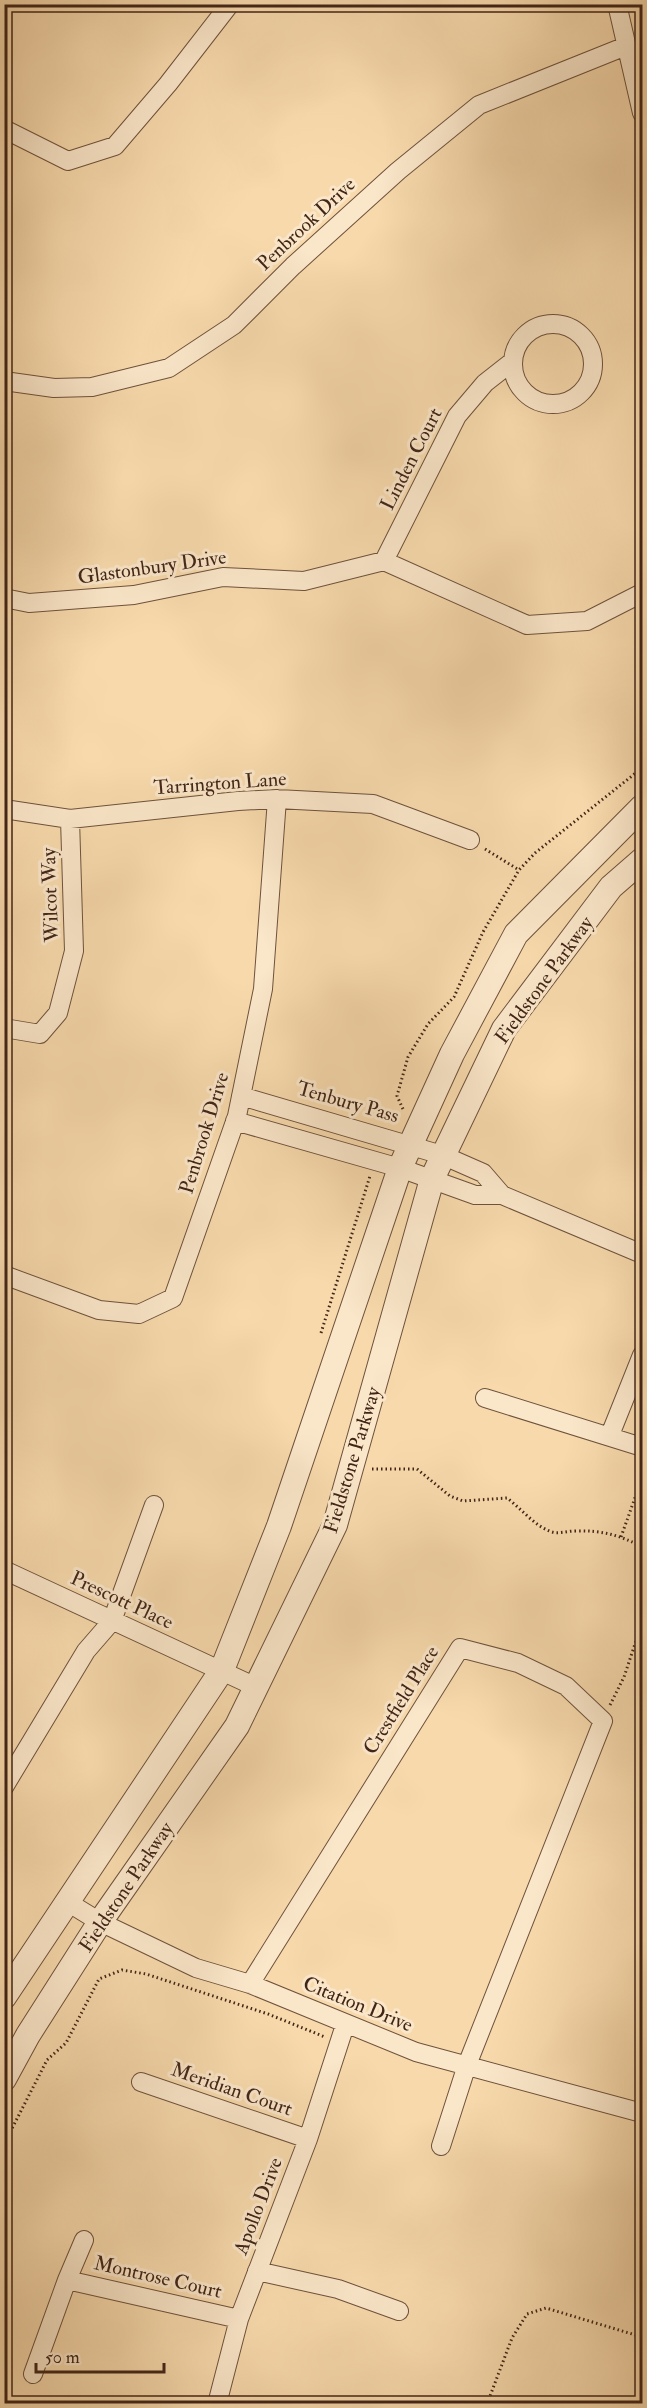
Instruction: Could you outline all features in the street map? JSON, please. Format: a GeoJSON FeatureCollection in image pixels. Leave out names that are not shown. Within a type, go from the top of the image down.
{"type":"FeatureCollection","features":[{"type":"Feature","properties":{"kind":"street"},"geometry":{"type":"LineString","coordinates":[[4,129],[68,161],[115,146],[168,84],[230,4]]}},
{"type":"Feature","properties":{"kind":"street"},"geometry":{"type":"LineString","coordinates":[[617,4],[642,113]]}},
{"type":"Feature","properties":{"kind":"street","name":"Penbrook Drive"},"geometry":{"type":"LineString","coordinates":[[4,381],[54,388],[92,387],[169,368],[234,325],[293,266],[389,178],[478,105],[626,46]]}},
{"type":"Feature","properties":{"kind":"street","name":"Linden Court"},"geometry":{"type":"LineString","coordinates":[[384,561],[457,416],[485,383],[513,361],[523,338],[546,325],[559,324],[571,328],[589,346],[593,359],[593,372],[580,394],[568,402],[555,405],[542,403],[530,397],[520,387],[514,375],[513,361]]}},
{"type":"Feature","properties":{"kind":"street"},"geometry":{"type":"LineString","coordinates":[[384,561],[527,625],[587,621],[642,593]]}},
{"type":"Feature","properties":{"kind":"street","name":"Glastonbury Drive"},"geometry":{"type":"LineString","coordinates":[[4,598],[29,603],[134,595],[223,577],[304,581],[384,561]]}},
{"type":"Feature","properties":{"kind":"street","name":"Penbrook Drive"},"geometry":{"type":"LineString","coordinates":[[4,1275],[99,1310],[139,1314],[173,1299],[235,1121],[241,1096],[263,989],[277,799]]}},
{"type":"Feature","properties":{"kind":"street","name":"Tarrington Lane"},"geometry":{"type":"LineString","coordinates":[[4,809],[70,819],[277,799],[373,804],[470,840]]}},
{"type":"Feature","properties":{"kind":"street","name":"Fieldstone Parkway"},"geometry":{"type":"LineString","coordinates":[[4,1997],[69,1903],[222,1670],[279,1526],[400,1168],[452,1054],[516,934],[642,807]]}},
{"type":"Feature","properties":{"kind":"street","name":"Wilcot Way"},"geometry":{"type":"LineString","coordinates":[[4,1028],[40,1034],[58,1013],[74,951],[70,819]]}},
{"type":"Feature","properties":{"kind":"street","name":"Fieldstone Parkway"},"geometry":{"type":"LineString","coordinates":[[4,2079],[28,2035],[100,1922],[237,1726],[335,1525],[432,1179],[504,1029],[611,887],[642,860]]}},
{"type":"Feature","properties":{"kind":"street","name":"Tenbury Pass"},"geometry":{"type":"LineString","coordinates":[[241,1096],[410,1143],[442,1155],[483,1173],[502,1195]]}},
{"type":"Feature","properties":{"kind":"street"},"geometry":{"type":"LineString","coordinates":[[235,1121],[400,1168],[475,1195],[502,1195],[642,1254]]}},
{"type":"Feature","properties":{"kind":"street"},"geometry":{"type":"LineString","coordinates":[[610,1435],[642,1354]]}},
{"type":"Feature","properties":{"kind":"street"},"geometry":{"type":"LineString","coordinates":[[485,1398],[610,1435],[642,1447]]}},
{"type":"Feature","properties":{"kind":"street"},"geometry":{"type":"LineString","coordinates":[[7,1775],[86,1651],[112,1621],[154,1505]]}},
{"type":"Feature","properties":{"kind":"street","name":"Prescott Place"},"geometry":{"type":"LineString","coordinates":[[4,1570],[256,1687]]}},
{"type":"Feature","properties":{"kind":"street","name":"Crestfield Place"},"geometry":{"type":"LineString","coordinates":[[250,1984],[460,1648],[518,1663],[566,1686],[603,1721]]}},
{"type":"Feature","properties":{"kind":"street"},"geometry":{"type":"LineString","coordinates":[[441,2146],[467,2065],[603,1721]]}},
{"type":"Feature","properties":{"kind":"street","name":"Citation Drive"},"geometry":{"type":"LineString","coordinates":[[69,1903],[100,1922],[196,1968],[250,1984],[343,2033],[642,2113]]}},
{"type":"Feature","properties":{"kind":"street","name":"Apollo Drive"},"geometry":{"type":"LineString","coordinates":[[217,2403],[239,2319],[308,2139],[343,2033]]}},
{"type":"Feature","properties":{"kind":"street","name":"Meridian Court"},"geometry":{"type":"LineString","coordinates":[[141,2082],[308,2139]]}},
{"type":"Feature","properties":{"kind":"street","name":"Montrose Court"},"geometry":{"type":"LineString","coordinates":[[33,2374],[84,2240]]}},
{"type":"Feature","properties":{"kind":"street"},"geometry":{"type":"LineString","coordinates":[[257,2271],[338,2289],[399,2311]]}},
{"type":"Feature","properties":{"kind":"street","name":"Montrose Court"},"geometry":{"type":"LineString","coordinates":[[67,2280],[239,2319]]}},
{"type":"Feature","properties":{"kind":"path"},"geometry":{"type":"LineString","coordinates":[[470,840],[519,870]]}},
{"type":"Feature","properties":{"kind":"path"},"geometry":{"type":"LineString","coordinates":[[367,1468],[417,1469],[450,1496],[463,1501],[507,1498],[527,1514],[536,1526],[554,1533],[601,1531],[642,1547]]}},
{"type":"Feature","properties":{"kind":"path"},"geometry":{"type":"LineString","coordinates":[[621,1537],[642,1478]]}},
{"type":"Feature","properties":{"kind":"path"},"geometry":{"type":"LineString","coordinates":[[603,1721],[624,1677],[642,1623]]}},
{"type":"Feature","properties":{"kind":"path"},"geometry":{"type":"LineString","coordinates":[[4,2144],[47,2060],[66,2043],[99,1979],[122,1970],[146,1974],[193,1992],[343,2033]]}},
{"type":"Feature","properties":{"kind":"path"},"geometry":{"type":"LineString","coordinates":[[487,2403],[512,2338],[527,2314],[546,2308],[642,2337]]}}]}
